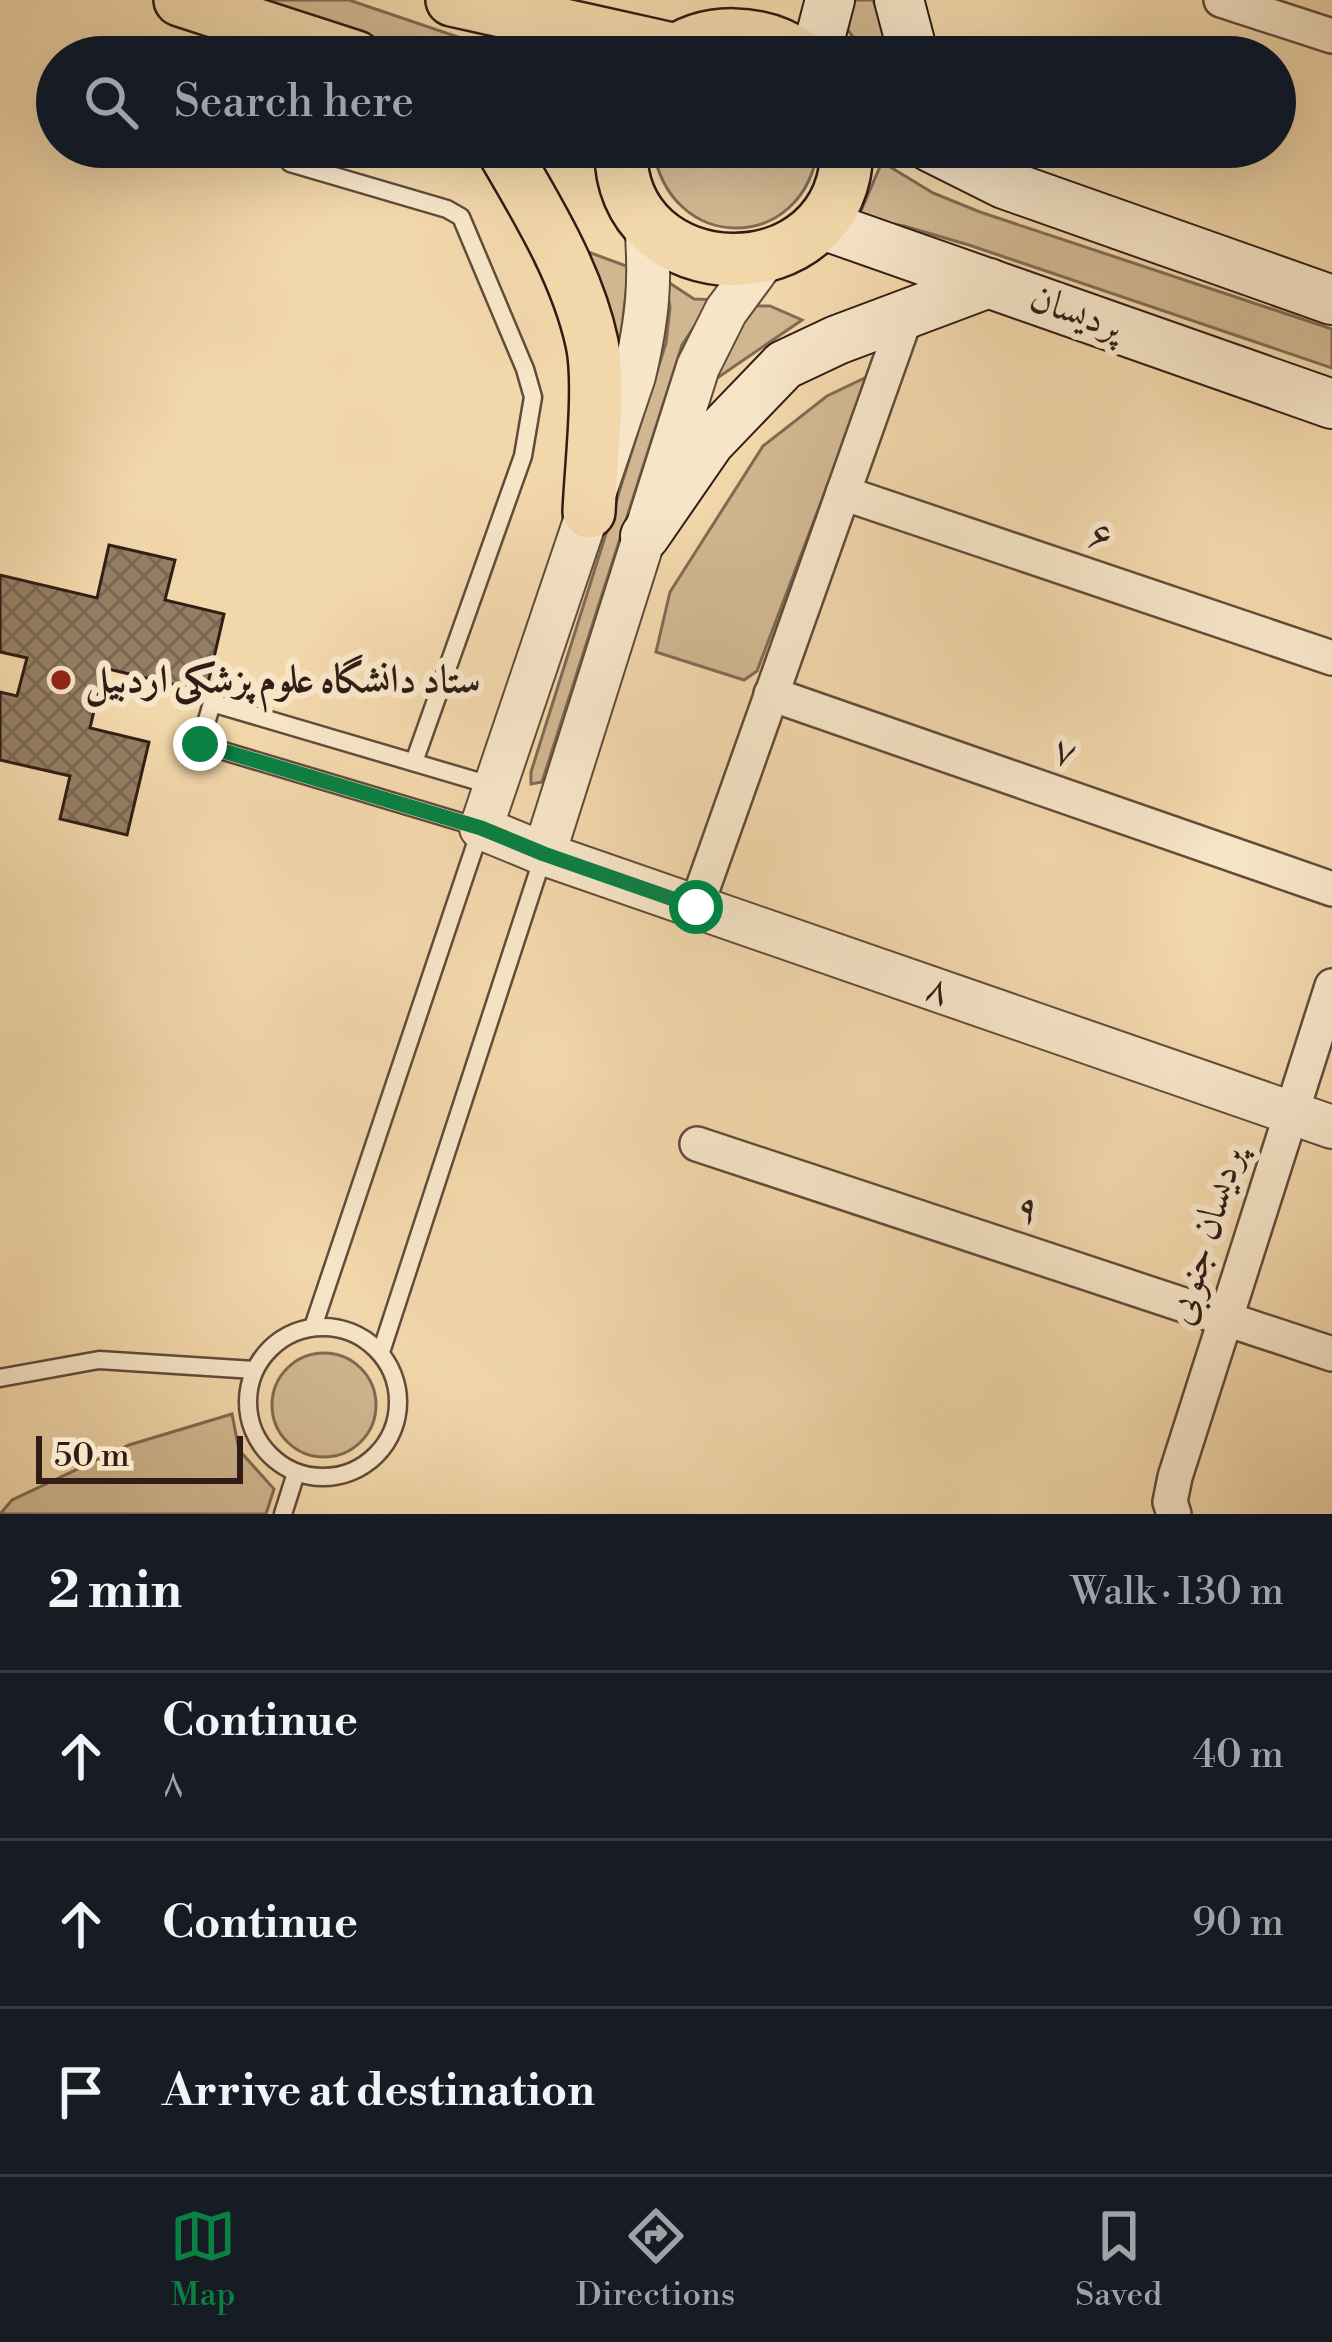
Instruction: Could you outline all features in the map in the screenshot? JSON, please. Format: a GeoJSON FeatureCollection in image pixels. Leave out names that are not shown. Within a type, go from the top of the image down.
{"type":"FeatureCollection","features":[{"type":"Feature","properties":{"kind":"main road"},"geometry":{"type":"LineString","coordinates":[[180,0],[291,36]]}},
{"type":"Feature","properties":{"kind":"main road"},"geometry":{"type":"LineString","coordinates":[[464,4],[550,0]]}},
{"type":"Feature","properties":{"kind":"main road"},"geometry":{"type":"LineString","coordinates":[[820,36],[830,0]]}},
{"type":"Feature","properties":{"kind":"main road"},"geometry":{"type":"LineString","coordinates":[[899,0],[908,36]]}},
{"type":"Feature","properties":{"kind":"main road"},"geometry":{"type":"LineString","coordinates":[[464,4],[600,36]]}},
{"type":"Feature","properties":{"kind":"main road"},"geometry":{"type":"LineString","coordinates":[[709,36],[747,17]]}},
{"type":"Feature","properties":{"kind":"main road"},"geometry":{"type":"LineString","coordinates":[[512,168],[555,247],[593,345],[589,512]]}},
{"type":"Feature","properties":{"kind":"main road"},"geometry":{"type":"LineString","coordinates":[[617,168],[646,220],[670,243],[700,257],[732,262],[765,258],[795,245],[820,224],[838,196],[847,168]]}},
{"type":"Feature","properties":{"kind":"main road"},"geometry":{"type":"LineString","coordinates":[[972,168],[1004,184],[1332,300]]}},
{"type":"Feature","properties":{"kind":"main road"},"geometry":{"type":"LineString","coordinates":[[988,168],[1004,184]]}},
{"type":"Feature","properties":{"kind":"main road","name":"پردیسان"},"geometry":{"type":"LineString","coordinates":[[820,224],[1332,404]]}},
{"type":"Feature","properties":{"kind":"main road"},"geometry":{"type":"LineString","coordinates":[[645,536],[710,442],[784,365],[989,283]]}},
{"type":"Feature","properties":{"kind":"street"},"geometry":{"type":"LineString","coordinates":[[1221,0],[1332,36]]}},
{"type":"Feature","properties":{"kind":"street"},"geometry":{"type":"LineString","coordinates":[[481,828],[634,376],[651,279],[646,220]]}},
{"type":"Feature","properties":{"kind":"street"},"geometry":{"type":"LineString","coordinates":[[544,854],[698,367],[726,311],[765,258]]}},
{"type":"Feature","properties":{"kind":"street"},"geometry":{"type":"LineString","coordinates":[[696,907],[906,316]]}},
{"type":"Feature","properties":{"kind":"street","name":"۶"},"geometry":{"type":"LineString","coordinates":[[843,493],[1332,658]]}},
{"type":"Feature","properties":{"kind":"street","name":"۷"},"geometry":{"type":"LineString","coordinates":[[771,694],[1332,889]]}},
{"type":"Feature","properties":{"kind":"street","name":"۸"},"geometry":{"type":"LineString","coordinates":[[481,828],[544,854],[1332,1127]]}},
{"type":"Feature","properties":{"kind":"street","name":"پردیسان جنوبی"},"geometry":{"type":"LineString","coordinates":[[1174,1514],[1170,1502],[1174,1478],[1332,986]]}},
{"type":"Feature","properties":{"kind":"street","name":"۹"},"geometry":{"type":"LineString","coordinates":[[697,1144],[1332,1354]]}},
{"type":"Feature","properties":{"kind":"lane"},"geometry":{"type":"LineString","coordinates":[[307,168],[447,208],[461,217],[533,397],[523,456],[414,762]]}},
{"type":"Feature","properties":{"kind":"lane"},"geometry":{"type":"LineString","coordinates":[[313,1327],[481,828],[200,744],[212,703],[498,788]]}},
{"type":"Feature","properties":{"kind":"lane"},"geometry":{"type":"LineString","coordinates":[[381,1352],[544,854]]}},
{"type":"Feature","properties":{"kind":"lane"},"geometry":{"type":"LineString","coordinates":[[313,1327],[350,1332],[381,1352],[394,1373],[397,1422],[386,1445],[368,1463],[346,1474],[321,1478],[296,1473],[258,1442],[249,1419],[248,1394],[254,1370],[269,1349],[313,1327]]}},
{"type":"Feature","properties":{"kind":"lane"},"geometry":{"type":"LineString","coordinates":[[0,1378],[99,1360],[254,1370]]}},
{"type":"Feature","properties":{"kind":"lane"},"geometry":{"type":"LineString","coordinates":[[283,1514],[296,1473]]}},
{"type":"Feature","properties":{"kind":"shaded area"},"geometry":{"type":"Polygon","coordinates":[[[251,0],[349,0],[455,36],[359,36],[251,0]]]}},
{"type":"Feature","properties":{"kind":"shaded area"},"geometry":{"type":"Polygon","coordinates":[[[843,0],[873,0],[887,36],[852,36],[843,0]]]}},
{"type":"Feature","properties":{"kind":"shaded area"},"geometry":{"type":"Polygon","coordinates":[[[660,168],[812,168],[789,208],[764,223],[736,228],[708,223],[683,208],[660,168]]]}},
{"type":"Feature","properties":{"kind":"shaded area"},"geometry":{"type":"Polygon","coordinates":[[[879,168],[892,168],[933,193],[980,212],[1332,329],[1332,368],[969,245],[858,218],[879,168]]]}},
{"type":"Feature","properties":{"kind":"shaded area"},"geometry":{"type":"Polygon","coordinates":[[[572,246],[629,267],[621,335],[609,381],[572,246]]]}},
{"type":"Feature","properties":{"kind":"shaded area"},"geometry":{"type":"Polygon","coordinates":[[[665,280],[694,299],[721,300],[702,315],[682,345],[542,782],[531,784],[666,343],[670,307],[665,280]]]}},
{"type":"Feature","properties":{"kind":"shaded area"},"geometry":{"type":"Polygon","coordinates":[[[749,306],[770,306],[802,320],[707,385],[749,306]]]}},
{"type":"Feature","properties":{"kind":"shaded area"},"geometry":{"type":"Polygon","coordinates":[[[869,376],[757,671],[744,680],[656,652],[670,592],[763,446],[827,396],[869,376]]]}},
{"type":"Feature","properties":{"kind":"shaded area"},"geometry":{"type":"Polygon","coordinates":[[[324,1353],[344,1357],[361,1368],[372,1385],[376,1405],[372,1425],[361,1442],[344,1453],[324,1457],[304,1453],[287,1442],[276,1425],[272,1405],[276,1385],[287,1368],[304,1357],[324,1353]]]}},
{"type":"Feature","properties":{"kind":"shaded area"},"geometry":{"type":"Polygon","coordinates":[[[232,1414],[239,1450],[274,1489],[266,1514],[0,1514],[12,1500],[129,1445],[232,1414]]]}},
{"type":"Feature","properties":{"kind":"building","name":"ستاد دانشگاه علوم پزشکی اردبیل"},"geometry":{"type":"Polygon","coordinates":[[[109,545],[175,560],[165,600],[224,614],[206,692],[104,668],[90,728],[149,742],[127,835],[60,819],[70,776],[0,760],[0,692],[17,696],[27,658],[0,652],[0,575],[97,598],[109,545]]]}},
{"type":"Feature","properties":{"kind":"place","name":"ستاد دانشگاه علوم پزشکی اردبیل"},"geometry":{"type":"Point","coordinates":[61,680]}},
{"type":"Feature","properties":{"kind":"route"},"geometry":{"type":"LineString","coordinates":[[200,744],[481,828],[696,907]]}}]}
